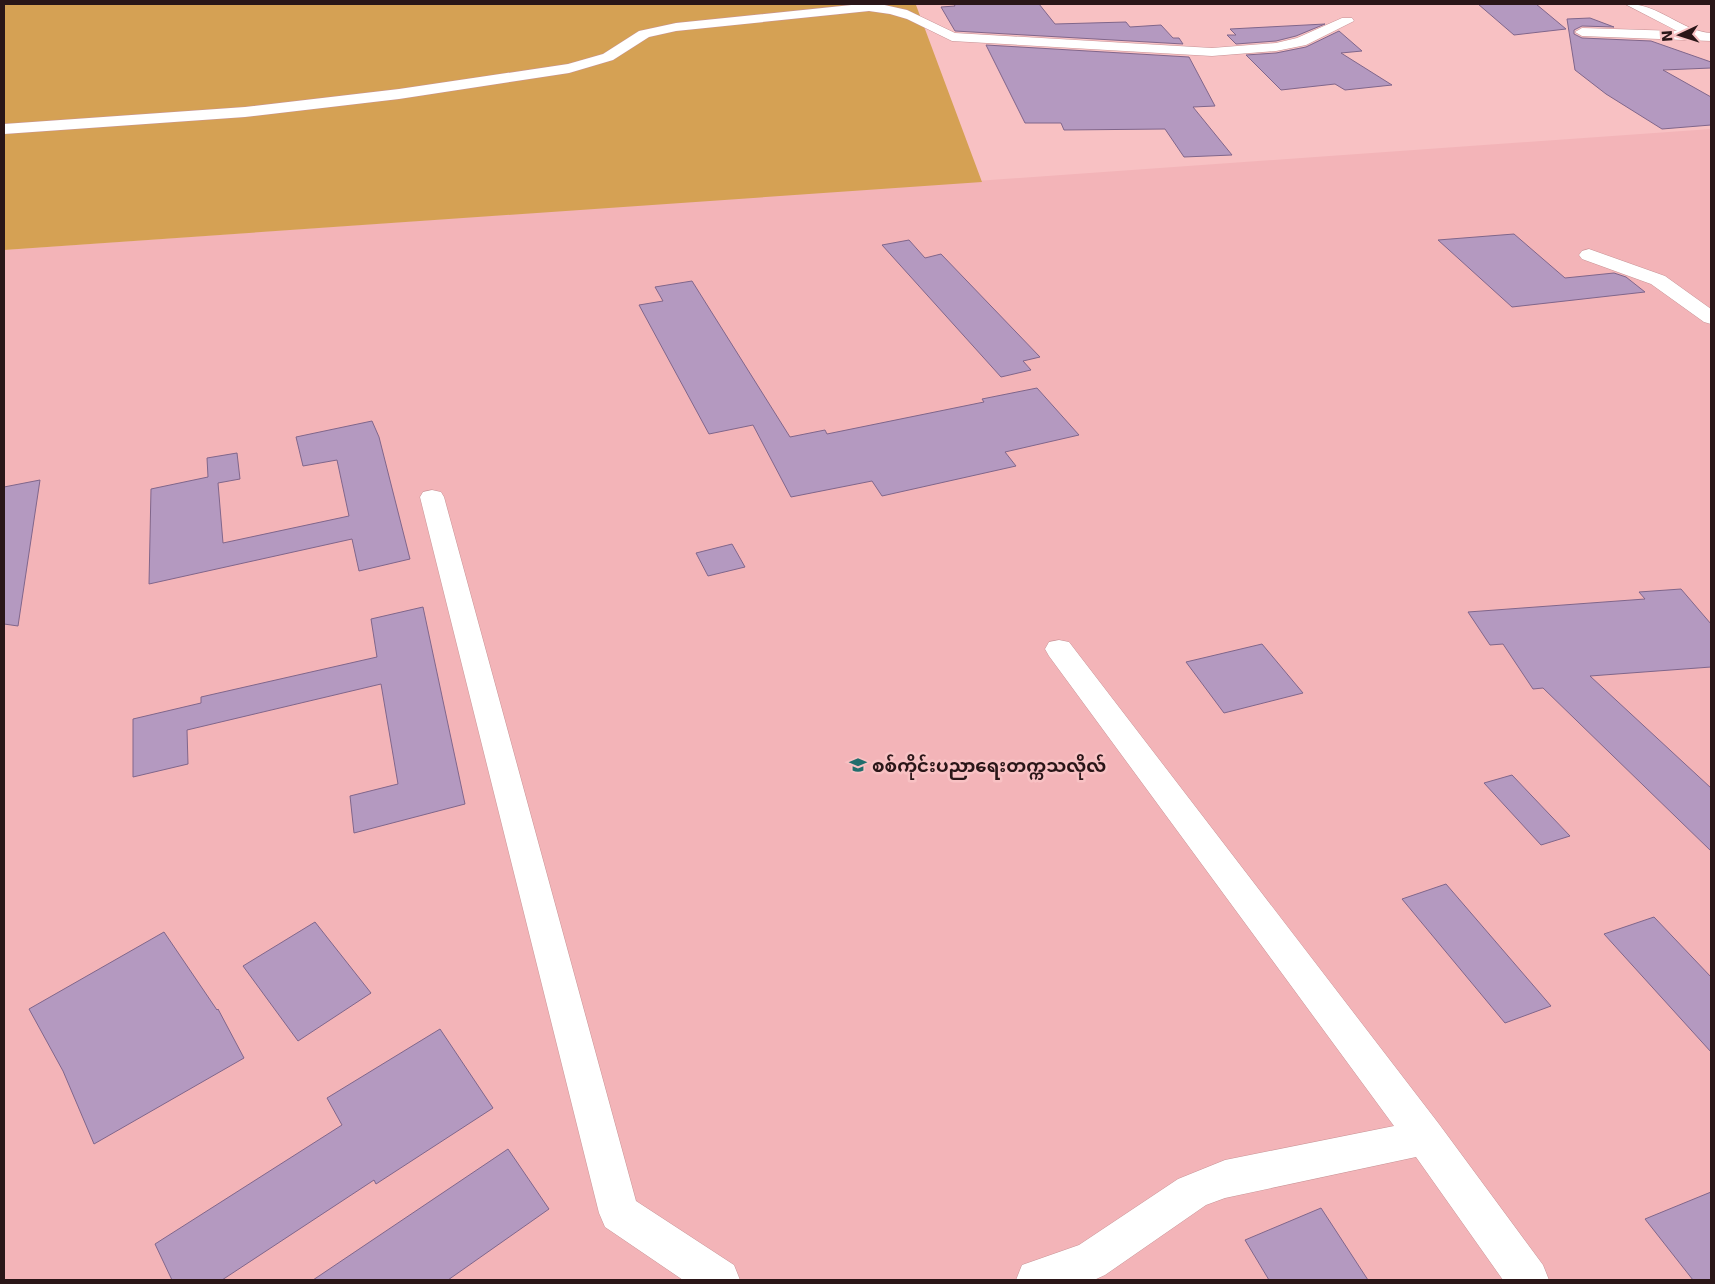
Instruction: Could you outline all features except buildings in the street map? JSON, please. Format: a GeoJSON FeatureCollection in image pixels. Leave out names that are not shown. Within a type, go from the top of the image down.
{"type":"FeatureCollection","features":[{"type":"Feature","properties":{"kind":"street"},"geometry":{"type":"LineString","coordinates":[[1632,4],[1706,37]]}},
{"type":"Feature","properties":{"kind":"street"},"geometry":{"type":"LineString","coordinates":[[4,129],[245,112],[399,94],[569,68],[608,57],[644,34],[676,27],[869,7],[891,8],[937,27],[952,37],[1212,52],[1276,47],[1302,42],[1347,21]]}},
{"type":"Feature","properties":{"kind":"street"},"geometry":{"type":"LineString","coordinates":[[1582,32],[1706,37]]}},
{"type":"Feature","properties":{"kind":"street"},"geometry":{"type":"LineString","coordinates":[[1589,254],[1658,280],[1711,318]]}},
{"type":"Feature","properties":{"kind":"street"},"geometry":{"type":"LineString","coordinates":[[432,497],[619,1213],[719,1280]]}},
{"type":"Feature","properties":{"kind":"street"},"geometry":{"type":"LineString","coordinates":[[1059,649],[1425,1137],[1528,1280]]}},
{"type":"Feature","properties":{"kind":"street"},"geometry":{"type":"LineString","coordinates":[[1037,1280],[1091,1261],[1192,1192],[1225,1179],[1425,1137]]}},
{"type":"Feature","properties":{"kind":"shaded area"},"geometry":{"type":"Polygon","coordinates":[[[4,4],[921,4],[916,5],[982,182],[4,250],[4,4]]]}},
{"type":"Feature","properties":{"kind":"shaded area","name":"စစ်ကိုင်းပညာရေးတက္ကသလိုလ်"},"geometry":{"type":"Polygon","coordinates":[[[1711,129],[1711,1280],[4,1280],[4,250],[1711,129]]]}},
{"type":"Feature","properties":{"kind":"place","name":"စစ်ကိုင်းပညာရေးတက္ကသလိုလ်"},"geometry":{"type":"Point","coordinates":[858,765]}}]}
